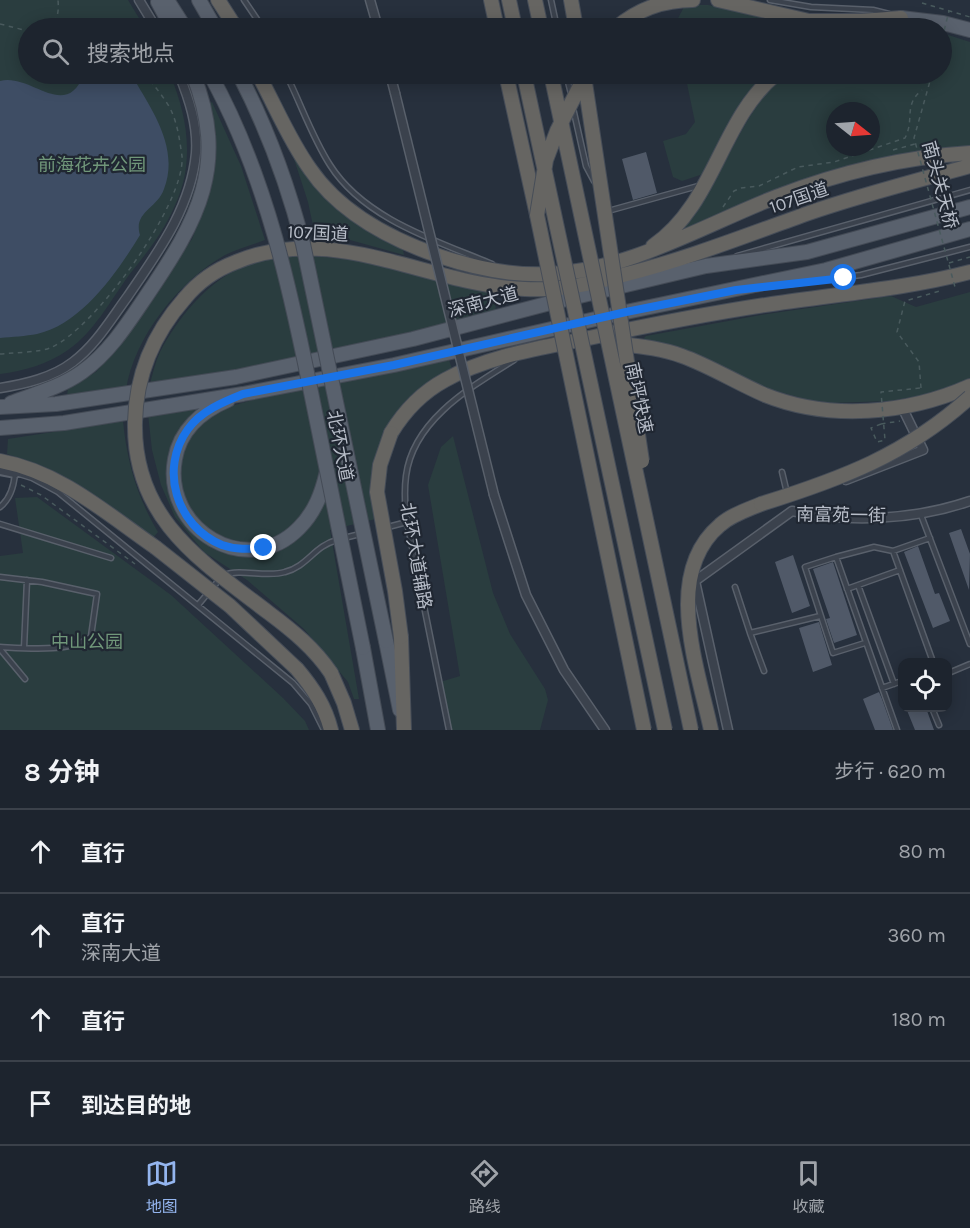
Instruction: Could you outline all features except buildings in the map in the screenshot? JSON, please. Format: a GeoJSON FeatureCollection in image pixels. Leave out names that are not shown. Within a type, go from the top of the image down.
{"type":"FeatureCollection","features":[{"type":"Feature","properties":{"kind":"highway"},"geometry":{"type":"LineString","coordinates":[[218,0],[230,18]]}},
{"type":"Feature","properties":{"kind":"highway"},"geometry":{"type":"LineString","coordinates":[[490,0],[494,18]]}},
{"type":"Feature","properties":{"kind":"highway"},"geometry":{"type":"LineString","coordinates":[[509,0],[513,18]]}},
{"type":"Feature","properties":{"kind":"highway"},"geometry":{"type":"LineString","coordinates":[[535,0],[539,18]]}},
{"type":"Feature","properties":{"kind":"highway"},"geometry":{"type":"LineString","coordinates":[[571,0],[574,18]]}},
{"type":"Feature","properties":{"kind":"highway"},"geometry":{"type":"LineString","coordinates":[[628,18],[645,9],[666,3],[693,0]]}},
{"type":"Feature","properties":{"kind":"highway"},"geometry":{"type":"LineString","coordinates":[[707,0],[792,18]]}},
{"type":"Feature","properties":{"kind":"highway"},"geometry":{"type":"LineString","coordinates":[[263,84],[305,162],[321,184],[347,208],[381,230],[426,251],[471,265],[518,273],[558,274],[618,261],[678,241],[777,197],[840,175],[904,160],[970,153]]}},
{"type":"Feature","properties":{"kind":"highway"},"geometry":{"type":"LineString","coordinates":[[508,84],[644,730]]}},
{"type":"Feature","properties":{"kind":"highway"},"geometry":{"type":"LineString","coordinates":[[526,84],[665,730]]}},
{"type":"Feature","properties":{"kind":"highway","name":"南坪快速"},"geometry":{"type":"LineString","coordinates":[[553,84],[691,730]]}},
{"type":"Feature","properties":{"kind":"highway"},"geometry":{"type":"LineString","coordinates":[[537,215],[546,160],[557,131],[580,84]]}},
{"type":"Feature","properties":{"kind":"highway"},"geometry":{"type":"LineString","coordinates":[[586,84],[635,410],[649,535]]}},
{"type":"Feature","properties":{"kind":"highway"},"geometry":{"type":"LineString","coordinates":[[637,255],[657,243],[683,219],[710,176],[753,96],[766,84]]}},
{"type":"Feature","properties":{"kind":"highway","name":"107国道"},"geometry":{"type":"LineString","coordinates":[[352,730],[344,703],[331,673],[310,646],[183,544],[164,519],[148,492],[136,442],[137,395],[145,363],[166,321],[195,285],[228,265],[269,250],[296,247],[345,250],[470,281],[512,288],[549,289],[585,285],[670,263],[834,205],[970,166]]}},
{"type":"Feature","properties":{"kind":"highway"},"geometry":{"type":"LineString","coordinates":[[404,730],[401,637],[377,492],[380,465],[391,433],[413,402],[444,380],[479,365],[551,346],[724,312],[912,284],[970,272]]}},
{"type":"Feature","properties":{"kind":"highway"},"geometry":{"type":"LineString","coordinates":[[550,303],[585,285]]}},
{"type":"Feature","properties":{"kind":"highway"},"geometry":{"type":"LineString","coordinates":[[573,341],[596,341],[643,347],[680,355],[766,395],[811,408],[906,413],[970,387]]}},
{"type":"Feature","properties":{"kind":"highway"},"geometry":{"type":"LineString","coordinates":[[711,730],[688,625],[687,603],[688,580],[705,542],[720,525],[739,513],[854,472],[893,453],[937,425],[970,397]]}},
{"type":"Feature","properties":{"kind":"highway"},"geometry":{"type":"LineString","coordinates":[[0,461],[15,473],[60,482],[155,547],[230,606],[297,669],[319,698],[327,713],[331,730]]}},
{"type":"Feature","properties":{"kind":"main road"},"geometry":{"type":"LineString","coordinates":[[157,0],[167,18]]}},
{"type":"Feature","properties":{"kind":"main road"},"geometry":{"type":"LineString","coordinates":[[166,0],[178,18]]}},
{"type":"Feature","properties":{"kind":"main road"},"geometry":{"type":"LineString","coordinates":[[199,0],[209,18]]}},
{"type":"Feature","properties":{"kind":"main road"},"geometry":{"type":"LineString","coordinates":[[952,26],[970,30]]}},
{"type":"Feature","properties":{"kind":"main road"},"geometry":{"type":"LineString","coordinates":[[0,406],[54,387],[82,372],[98,359],[126,326],[183,239],[196,213],[204,188],[208,161],[203,103],[196,84]]}},
{"type":"Feature","properties":{"kind":"main road","name":"北环大道"},"geometry":{"type":"LineString","coordinates":[[215,84],[243,145],[274,232],[291,292],[378,730]]}},
{"type":"Feature","properties":{"kind":"main road","name":"北环大道"},"geometry":{"type":"LineString","coordinates":[[244,84],[272,145],[286,182],[301,234],[404,730]]}},
{"type":"Feature","properties":{"kind":"main road","name":"深南大道"},"geometry":{"type":"LineString","coordinates":[[0,406],[87,400],[236,377],[412,339],[706,266],[807,252],[970,207]]}},
{"type":"Feature","properties":{"kind":"main road"},"geometry":{"type":"LineString","coordinates":[[0,428],[64,423],[243,394],[394,365],[626,312],[826,270],[970,229]]}},
{"type":"Feature","properties":{"kind":"main road"},"geometry":{"type":"LineString","coordinates":[[243,394],[199,417],[182,439],[176,453],[174,467],[176,495],[184,513],[196,528],[224,546],[244,549],[264,548],[283,540],[298,529],[312,512],[321,493],[327,471]]}},
{"type":"Feature","properties":{"kind":"street"},"geometry":{"type":"LineString","coordinates":[[139,0],[150,18]]}},
{"type":"Feature","properties":{"kind":"street"},"geometry":{"type":"LineString","coordinates":[[370,0],[375,18]]}},
{"type":"Feature","properties":{"kind":"street"},"geometry":{"type":"LineString","coordinates":[[0,388],[23,384],[51,375],[82,354],[103,331],[165,243],[187,198],[196,153],[196,130],[183,84]]}},
{"type":"Feature","properties":{"kind":"street"},"geometry":{"type":"LineString","coordinates":[[393,84],[494,495],[526,595],[564,670],[605,730]]}},
{"type":"Feature","properties":{"kind":"street"},"geometry":{"type":"LineString","coordinates":[[792,511],[789,500],[872,472],[923,450],[906,413]]}},
{"type":"Feature","properties":{"kind":"street"},"geometry":{"type":"LineString","coordinates":[[0,470],[15,473]]}},
{"type":"Feature","properties":{"kind":"street","name":"南富苑一街"},"geometry":{"type":"LineString","coordinates":[[728,730],[695,581],[792,511],[815,516],[852,517],[921,514],[970,501]]}},
{"type":"Feature","properties":{"kind":"lane"},"geometry":{"type":"LineString","coordinates":[[244,0],[256,18]]}},
{"type":"Feature","properties":{"kind":"lane"},"geometry":{"type":"LineString","coordinates":[[551,0],[555,18]]}},
{"type":"Feature","properties":{"kind":"lane"},"geometry":{"type":"LineString","coordinates":[[770,0],[820,8],[878,10],[901,18]]}},
{"type":"Feature","properties":{"kind":"lane"},"geometry":{"type":"LineString","coordinates":[[291,84],[331,166],[357,195],[372,207],[415,232],[518,273]]}},
{"type":"Feature","properties":{"kind":"lane"},"geometry":{"type":"LineString","coordinates":[[568,84],[586,166],[603,196],[618,261]]}},
{"type":"Feature","properties":{"kind":"lane"},"geometry":{"type":"LineString","coordinates":[[608,211],[691,189],[710,176]]}},
{"type":"Feature","properties":{"kind":"lane"},"geometry":{"type":"LineString","coordinates":[[706,266],[970,190]]}},
{"type":"Feature","properties":{"kind":"lane"},"geometry":{"type":"LineString","coordinates":[[736,290],[861,275],[970,247]]}},
{"type":"Feature","properties":{"kind":"lane","name":"北环大道辅路"},"geometry":{"type":"LineString","coordinates":[[449,730],[407,522],[406,474],[412,453],[422,435],[435,419],[465,393],[496,371],[515,360],[551,346]]}},
{"type":"Feature","properties":{"kind":"lane"},"geometry":{"type":"LineString","coordinates":[[782,472],[789,500]]}},
{"type":"Feature","properties":{"kind":"lane"},"geometry":{"type":"LineString","coordinates":[[0,507],[7,501],[15,473],[32,478],[58,492],[293,683],[311,704],[325,730]]}},
{"type":"Feature","properties":{"kind":"lane"},"geometry":{"type":"LineString","coordinates":[[921,514],[970,644]]}},
{"type":"Feature","properties":{"kind":"lane"},"geometry":{"type":"LineString","coordinates":[[198,605],[225,574],[234,572],[262,575],[286,572],[299,567],[326,543],[407,522]]}},
{"type":"Feature","properties":{"kind":"lane"},"geometry":{"type":"LineString","coordinates":[[0,524],[111,558]]}},
{"type":"Feature","properties":{"kind":"lane"},"geometry":{"type":"LineString","coordinates":[[865,643],[833,653],[805,567],[874,547],[892,551],[930,538]]}},
{"type":"Feature","properties":{"kind":"lane"},"geometry":{"type":"LineString","coordinates":[[892,551],[931,658]]}},
{"type":"Feature","properties":{"kind":"lane"},"geometry":{"type":"LineString","coordinates":[[836,557],[897,730]]}},
{"type":"Feature","properties":{"kind":"lane"},"geometry":{"type":"LineString","coordinates":[[847,589],[900,570]]}},
{"type":"Feature","properties":{"kind":"lane"},"geometry":{"type":"LineString","coordinates":[[0,577],[97,594],[91,636],[87,641],[51,649],[0,648]]}},
{"type":"Feature","properties":{"kind":"lane"},"geometry":{"type":"LineString","coordinates":[[24,648],[27,580]]}},
{"type":"Feature","properties":{"kind":"lane"},"geometry":{"type":"LineString","coordinates":[[858,585],[894,684]]}},
{"type":"Feature","properties":{"kind":"lane"},"geometry":{"type":"LineString","coordinates":[[735,587],[764,671]]}},
{"type":"Feature","properties":{"kind":"lane"},"geometry":{"type":"LineString","coordinates":[[750,633],[820,615]]}},
{"type":"Feature","properties":{"kind":"lane"},"geometry":{"type":"LineString","coordinates":[[0,648],[25,679]]}},
{"type":"Feature","properties":{"kind":"lane"},"geometry":{"type":"LineString","coordinates":[[952,672],[970,664]]}},
{"type":"Feature","properties":{"kind":"lane"},"geometry":{"type":"LineString","coordinates":[[882,688],[898,683]]}},
{"type":"Feature","properties":{"kind":"lane"},"geometry":{"type":"LineString","coordinates":[[934,712],[939,725]]}},
{"type":"Feature","properties":{"kind":"path"},"geometry":{"type":"LineString","coordinates":[[56,18],[59,12],[58,0]]}},
{"type":"Feature","properties":{"kind":"path"},"geometry":{"type":"LineString","coordinates":[[922,3],[970,17]]}},
{"type":"Feature","properties":{"kind":"path"},"geometry":{"type":"LineString","coordinates":[[947,18],[949,11]]}},
{"type":"Feature","properties":{"kind":"path"},"geometry":{"type":"LineString","coordinates":[[0,24],[18,28]]}},
{"type":"Feature","properties":{"kind":"path"},"geometry":{"type":"LineString","coordinates":[[0,354],[50,348],[82,327],[125,274],[159,225],[177,184],[182,158],[173,114],[152,84]]}},
{"type":"Feature","properties":{"kind":"path","name":"南头关天桥"},"geometry":{"type":"LineString","coordinates":[[929,84],[914,138],[955,287]]}},
{"type":"Feature","properties":{"kind":"path"},"geometry":{"type":"LineString","coordinates":[[718,211],[734,191],[741,188],[759,186],[798,167],[834,162],[905,138],[909,131],[911,104],[922,90]]}},
{"type":"Feature","properties":{"kind":"path"},"geometry":{"type":"LineString","coordinates":[[888,152],[915,144]]}},
{"type":"Feature","properties":{"kind":"path"},"geometry":{"type":"LineString","coordinates":[[949,263],[970,257]]}},
{"type":"Feature","properties":{"kind":"path"},"geometry":{"type":"LineString","coordinates":[[906,413],[881,424],[871,428],[877,442],[885,440],[881,392],[921,387],[919,362],[897,332],[905,301],[945,290]]}},
{"type":"Feature","properties":{"kind":"path"},"geometry":{"type":"LineString","coordinates":[[15,473],[140,568]]}},
{"type":"Feature","properties":{"kind":"green space","name":"前海花卉公园"},"geometry":{"type":"Polygon","coordinates":[[[0,0],[128,0],[139,18],[18,18],[18,84],[173,84],[184,119],[187,143],[186,167],[178,198],[152,246],[94,325],[77,343],[44,363],[0,374],[0,0]]]}},
{"type":"Feature","properties":{"kind":"green space"},"geometry":{"type":"Polygon","coordinates":[[[685,5],[708,5],[772,18],[678,18],[685,5]]]}},
{"type":"Feature","properties":{"kind":"green space"},"geometry":{"type":"Polygon","coordinates":[[[952,36],[970,42],[970,146],[913,153],[857,164],[788,187],[674,236],[703,200],[760,102],[774,84],[952,84],[952,36]]]}},
{"type":"Feature","properties":{"kind":"green space"},"geometry":{"type":"Polygon","coordinates":[[[687,84],[755,84],[738,108],[703,174],[682,181],[673,177],[663,141],[686,134],[695,122],[687,84]]]}},
{"type":"Feature","properties":{"kind":"green space"},"geometry":{"type":"Polygon","coordinates":[[[212,102],[241,166],[265,240],[225,255],[208,266],[176,295],[161,312],[138,350],[126,390],[67,396],[68,388],[96,372],[122,340],[192,239],[211,182],[213,140],[209,104],[212,102]]]}},
{"type":"Feature","properties":{"kind":"green space"},"geometry":{"type":"Polygon","coordinates":[[[294,159],[313,185],[340,210],[402,246],[404,255],[350,240],[315,235],[308,202],[294,159]]]}},
{"type":"Feature","properties":{"kind":"green space"},"geometry":{"type":"Polygon","coordinates":[[[296,254],[362,261],[494,293],[496,310],[323,353],[149,388],[160,352],[167,339],[184,315],[205,292],[242,267],[296,254]]]}},
{"type":"Feature","properties":{"kind":"green space"},"geometry":{"type":"Polygon","coordinates":[[[970,292],[970,378],[955,386],[930,394],[890,401],[830,403],[805,399],[762,387],[646,341],[644,338],[761,315],[891,296],[916,307],[970,292]]]}},
{"type":"Feature","properties":{"kind":"green space"},"geometry":{"type":"Polygon","coordinates":[[[449,360],[452,369],[411,395],[401,406],[386,431],[372,480],[376,519],[330,530],[359,699],[354,699],[348,682],[304,629],[247,580],[204,552],[175,517],[161,485],[152,450],[148,414],[194,407],[235,405],[263,397],[449,360]]]}},
{"type":"Feature","properties":{"kind":"green space"},"geometry":{"type":"Polygon","coordinates":[[[123,421],[134,479],[144,506],[158,532],[151,540],[42,466],[7,454],[8,439],[123,421]]]}},
{"type":"Feature","properties":{"kind":"green space"},"geometry":{"type":"Polygon","coordinates":[[[453,436],[493,593],[510,634],[545,689],[548,700],[540,730],[449,730],[440,682],[460,676],[428,485],[441,447],[453,436]]]}},
{"type":"Feature","properties":{"kind":"green space","name":"中山公园"},"geometry":{"type":"Polygon","coordinates":[[[37,497],[171,595],[283,698],[305,721],[309,730],[0,730],[0,556],[23,553],[15,498],[37,497]]]}},
{"type":"Feature","properties":{"kind":"water","name":"前海花卉公园"},"geometry":{"type":"Polygon","coordinates":[[[12,80],[18,82],[18,84],[27,84],[58,95],[67,94],[78,84],[137,84],[166,143],[168,173],[164,189],[140,221],[140,235],[121,264],[110,280],[84,308],[53,328],[37,334],[0,338],[0,81],[12,80]]]}},
{"type":"Feature","properties":{"kind":"route"},"geometry":{"type":"LineString","coordinates":[[264,548],[244,549],[224,546],[210,539],[196,528],[184,513],[176,495],[174,467],[176,453],[182,439],[199,417],[220,404],[243,394],[394,365],[626,312],[736,290],[844,278]]}}]}
